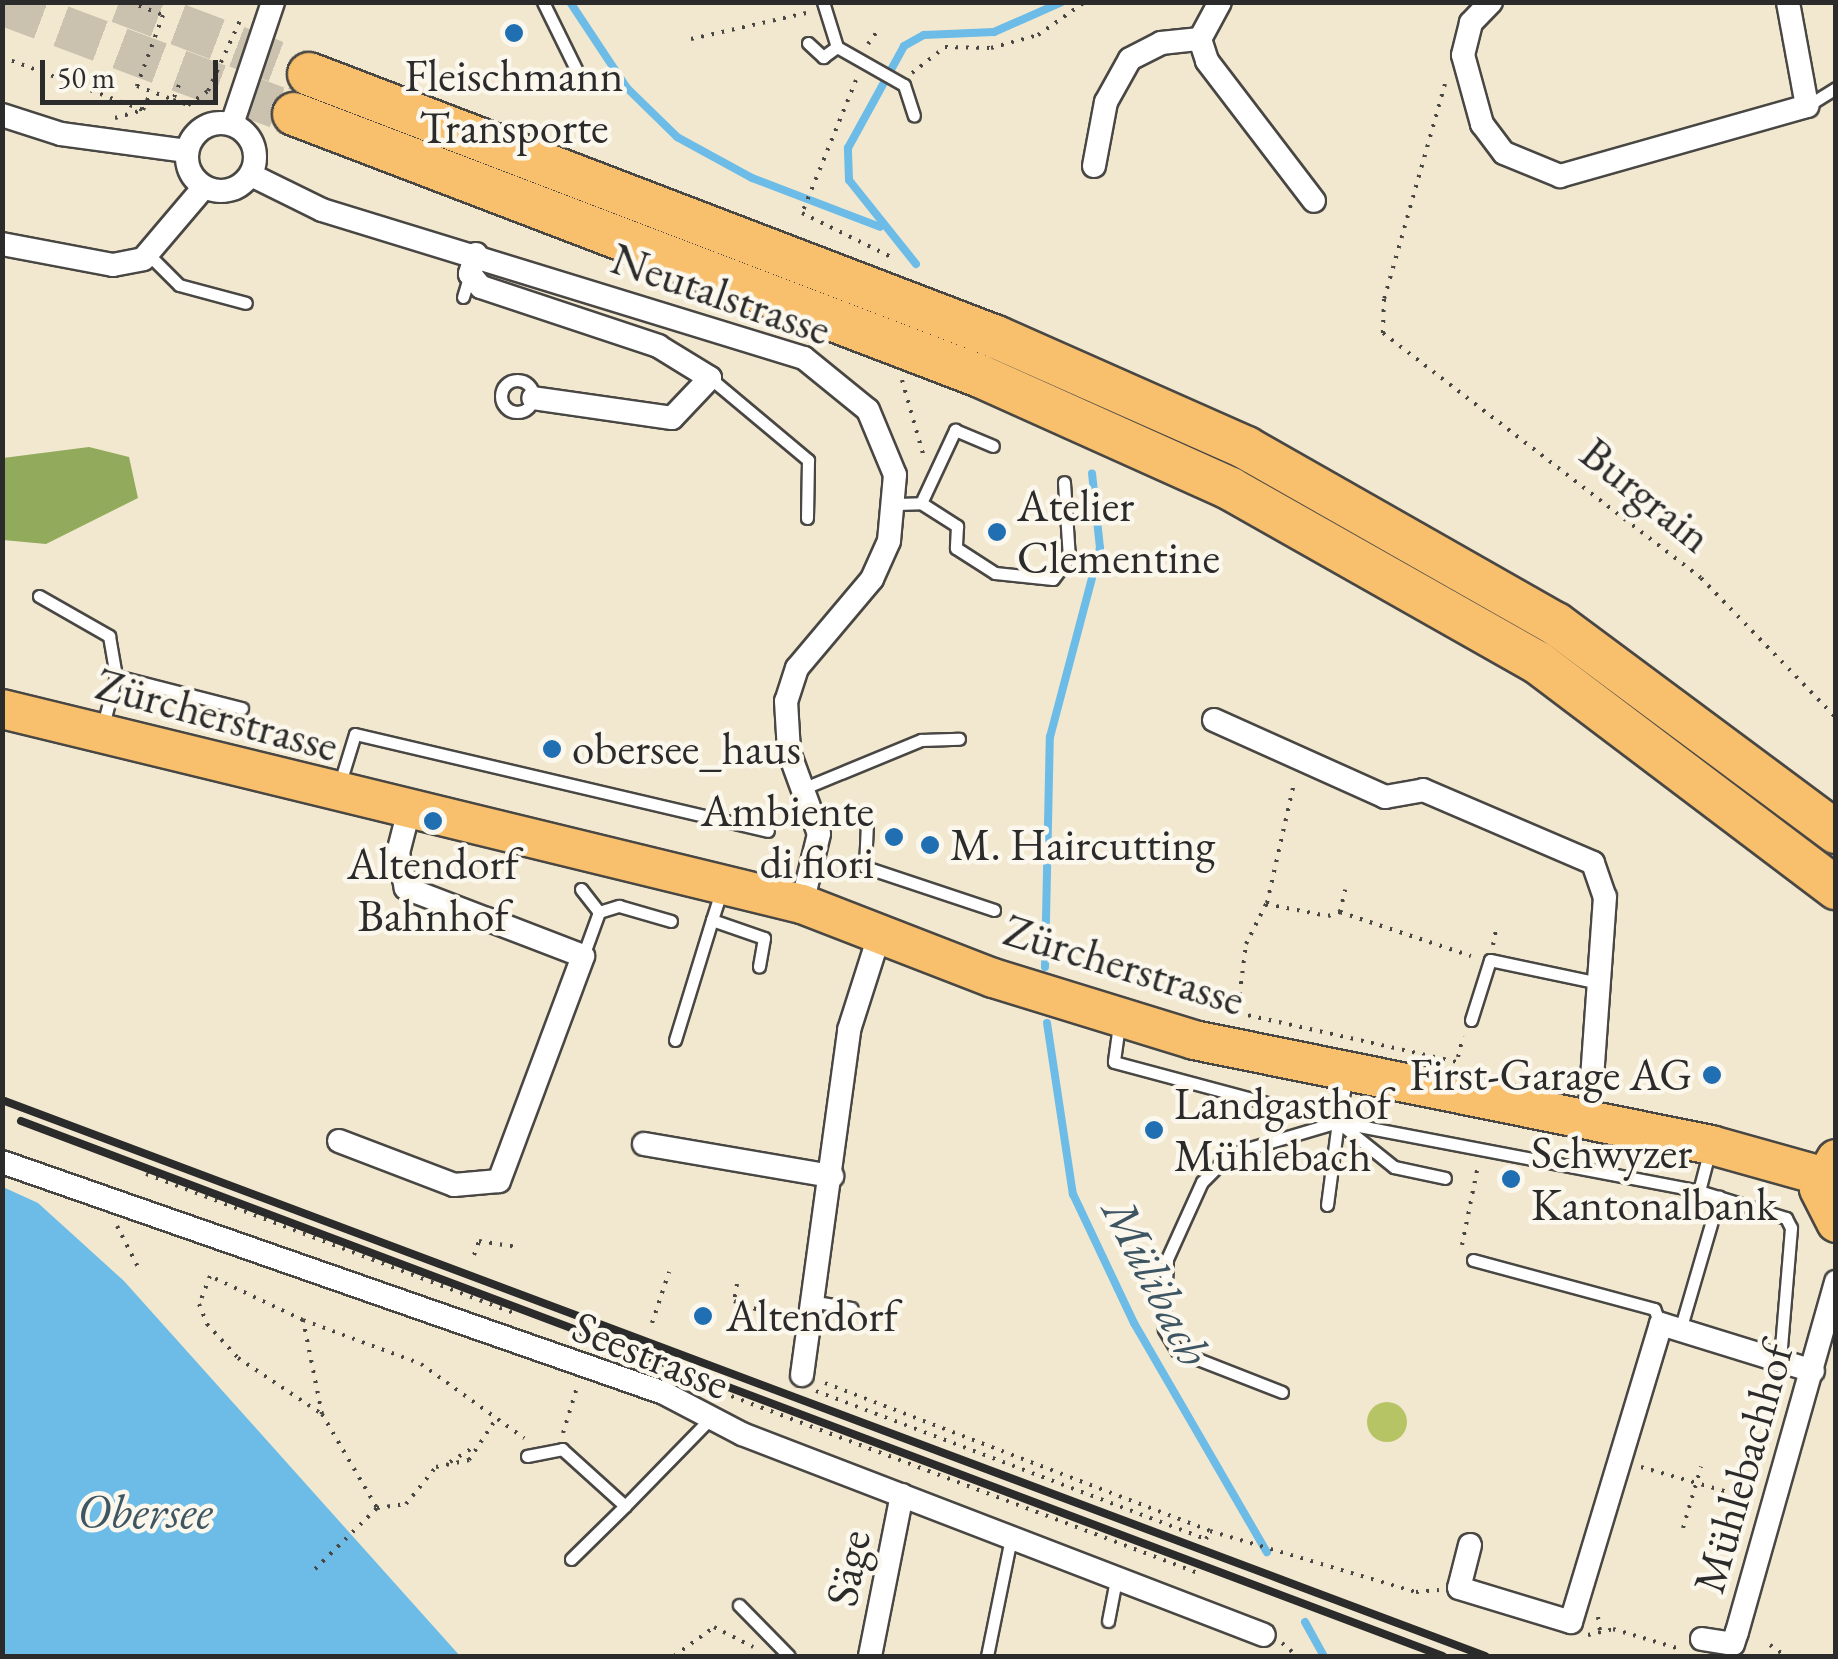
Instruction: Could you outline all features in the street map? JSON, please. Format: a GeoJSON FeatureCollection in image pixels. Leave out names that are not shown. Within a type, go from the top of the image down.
{"type":"FeatureCollection","features":[{"type":"Feature","properties":{"kind":"highway"},"geometry":{"type":"LineString","coordinates":[[309,74],[996,337],[1246,448],[1556,624],[1836,832]]}},
{"type":"Feature","properties":{"kind":"highway"},"geometry":{"type":"LineString","coordinates":[[294,114],[962,368],[1231,488],[1537,662],[1836,888]]}},
{"type":"Feature","properties":{"kind":"main road","name":"Zürcherstrasse"},"geometry":{"type":"LineString","coordinates":[[2,708],[408,814],[802,904],[1120,1018],[1348,1074],[1589,1118],[1829,1168]]}},
{"type":"Feature","properties":{"kind":"main road"},"geometry":{"type":"LineString","coordinates":[[1829,1168],[1821,1202],[1836,1223]]}},
{"type":"Feature","properties":{"kind":"street"},"geometry":{"type":"LineString","coordinates":[[232,124],[273,2]]}},
{"type":"Feature","properties":{"kind":"street"},"geometry":{"type":"LineString","coordinates":[[1200,39],[1220,2]]}},
{"type":"Feature","properties":{"kind":"street"},"geometry":{"type":"LineString","coordinates":[[1491,2],[1471,23],[1463,55],[1482,124],[1504,153],[1560,176],[1807,106],[1788,2]]}},
{"type":"Feature","properties":{"kind":"street"},"geometry":{"type":"LineString","coordinates":[[1094,166],[1106,102],[1130,59],[1160,43],[1200,39]]}},
{"type":"Feature","properties":{"kind":"street"},"geometry":{"type":"LineString","coordinates":[[1200,39],[1314,201]]}},
{"type":"Feature","properties":{"kind":"street"},"geometry":{"type":"LineString","coordinates":[[2,116],[61,134],[187,151]]}},
{"type":"Feature","properties":{"kind":"street"},"geometry":{"type":"LineString","coordinates":[[187,151],[202,128],[232,124]]}},
{"type":"Feature","properties":{"kind":"street"},"geometry":{"type":"LineString","coordinates":[[204,187],[222,191],[250,174],[254,146],[232,124]]}},
{"type":"Feature","properties":{"kind":"street"},"geometry":{"type":"LineString","coordinates":[[187,151],[204,187]]}},
{"type":"Feature","properties":{"kind":"street","name":"Neutalstrasse"},"geometry":{"type":"LineString","coordinates":[[250,174],[322,210],[473,264],[827,371],[880,432],[897,504]]}},
{"type":"Feature","properties":{"kind":"street"},"geometry":{"type":"LineString","coordinates":[[2,244],[113,265],[149,255],[204,187]]}},
{"type":"Feature","properties":{"kind":"street","name":"Neutalstrasse"},"geometry":{"type":"LineString","coordinates":[[473,264],[481,287],[658,346],[710,378],[672,418],[533,398]]}},
{"type":"Feature","properties":{"kind":"street"},"geometry":{"type":"LineString","coordinates":[[802,904],[817,861],[815,823],[786,735],[790,682],[872,579],[897,504]]}},
{"type":"Feature","properties":{"kind":"street"},"geometry":{"type":"LineString","coordinates":[[1214,720],[1385,797],[1423,790],[1578,850],[1605,896],[1594,982],[1589,1118]]}},
{"type":"Feature","properties":{"kind":"street"},"geometry":{"type":"LineString","coordinates":[[339,1141],[454,1185],[498,1181],[584,956],[406,888],[398,853],[408,814]]}},
{"type":"Feature","properties":{"kind":"street"},"geometry":{"type":"LineString","coordinates":[[804,1381],[849,1030],[880,932]]}},
{"type":"Feature","properties":{"kind":"street"},"geometry":{"type":"LineString","coordinates":[[644,1144],[832,1176]]}},
{"type":"Feature","properties":{"kind":"street","name":"Seestrasse"},"geometry":{"type":"LineString","coordinates":[[2,1162],[664,1392],[710,1419],[1264,1635]]}},
{"type":"Feature","properties":{"kind":"street","name":"Mühlebachhof"},"geometry":{"type":"LineString","coordinates":[[1698,1646],[1732,1644],[1819,1374],[1836,1282]]}},
{"type":"Feature","properties":{"kind":"street"},"geometry":{"type":"LineString","coordinates":[[1470,1545],[1458,1588],[1571,1622],[1671,1327],[1780,1358],[1819,1374]]}},
{"type":"Feature","properties":{"kind":"street","name":"Säge"},"geometry":{"type":"LineString","coordinates":[[870,1656],[902,1495]]}},
{"type":"Feature","properties":{"kind":"lane"},"geometry":{"type":"LineString","coordinates":[[543,2],[576,69]]}},
{"type":"Feature","properties":{"kind":"lane"},"geometry":{"type":"LineString","coordinates":[[823,2],[837,48],[904,85],[914,114]]}},
{"type":"Feature","properties":{"kind":"lane"},"geometry":{"type":"LineString","coordinates":[[808,44],[823,57],[837,48]]}},
{"type":"Feature","properties":{"kind":"lane"},"geometry":{"type":"LineString","coordinates":[[1807,106],[1836,88]]}},
{"type":"Feature","properties":{"kind":"lane"},"geometry":{"type":"LineString","coordinates":[[149,255],[179,285],[246,304]]}},
{"type":"Feature","properties":{"kind":"lane"},"geometry":{"type":"LineString","coordinates":[[463,297],[473,264]]}},
{"type":"Feature","properties":{"kind":"lane","name":"Neutalstrasse"},"geometry":{"type":"LineString","coordinates":[[710,378],[808,460],[808,518]]}},
{"type":"Feature","properties":{"kind":"lane"},"geometry":{"type":"LineString","coordinates":[[921,503],[955,430],[993,446]]}},
{"type":"Feature","properties":{"kind":"lane"},"geometry":{"type":"LineString","coordinates":[[897,504],[921,503],[957,526],[956,548],[995,573],[1052,579],[1065,573],[1071,543],[1064,482]]}},
{"type":"Feature","properties":{"kind":"lane"},"geometry":{"type":"LineString","coordinates":[[39,596],[109,636],[116,676],[100,733]]}},
{"type":"Feature","properties":{"kind":"lane"},"geometry":{"type":"LineString","coordinates":[[116,676],[242,708]]}},
{"type":"Feature","properties":{"kind":"lane"},"geometry":{"type":"LineString","coordinates":[[337,795],[355,734],[768,831]]}},
{"type":"Feature","properties":{"kind":"lane"},"geometry":{"type":"LineString","coordinates":[[802,788],[921,740],[959,739]]}},
{"type":"Feature","properties":{"kind":"lane"},"geometry":{"type":"LineString","coordinates":[[815,823],[854,810],[867,823],[865,867],[994,910]]}},
{"type":"Feature","properties":{"kind":"lane"},"geometry":{"type":"LineString","coordinates":[[675,1040],[723,883]]}},
{"type":"Feature","properties":{"kind":"lane"},"geometry":{"type":"LineString","coordinates":[[581,889],[599,912]]}},
{"type":"Feature","properties":{"kind":"lane"},"geometry":{"type":"LineString","coordinates":[[599,912],[619,906],[671,921]]}},
{"type":"Feature","properties":{"kind":"lane"},"geometry":{"type":"LineString","coordinates":[[584,956],[599,912]]}},
{"type":"Feature","properties":{"kind":"lane"},"geometry":{"type":"LineString","coordinates":[[712,920],[764,938],[759,966]]}},
{"type":"Feature","properties":{"kind":"lane"},"geometry":{"type":"LineString","coordinates":[[1471,1020],[1490,960],[1594,982]]}},
{"type":"Feature","properties":{"kind":"lane"},"geometry":{"type":"LineString","coordinates":[[1120,1018],[1114,1062],[1198,1092],[1700,1191],[1786,1218],[1791,1228],[1780,1358]]}},
{"type":"Feature","properties":{"kind":"lane"},"geometry":{"type":"LineString","coordinates":[[1327,1205],[1348,1074]]}},
{"type":"Feature","properties":{"kind":"lane"},"geometry":{"type":"LineString","coordinates":[[1338,1122],[1394,1167],[1445,1178]]}},
{"type":"Feature","properties":{"kind":"lane"},"geometry":{"type":"LineString","coordinates":[[1282,1392],[1177,1351],[1164,1329],[1166,1260],[1202,1182],[1230,1154],[1338,1122]]}},
{"type":"Feature","properties":{"kind":"lane"},"geometry":{"type":"LineString","coordinates":[[1700,1191],[1711,1145]]}},
{"type":"Feature","properties":{"kind":"lane"},"geometry":{"type":"LineString","coordinates":[[1473,1260],[1654,1309],[1671,1327],[1719,1198]]}},
{"type":"Feature","properties":{"kind":"lane"},"geometry":{"type":"LineString","coordinates":[[817,1302],[852,1308]]}},
{"type":"Feature","properties":{"kind":"lane"},"geometry":{"type":"LineString","coordinates":[[571,1559],[710,1419]]}},
{"type":"Feature","properties":{"kind":"lane"},"geometry":{"type":"LineString","coordinates":[[526,1456],[542,1446],[562,1448],[624,1506]]}},
{"type":"Feature","properties":{"kind":"lane"},"geometry":{"type":"LineString","coordinates":[[987,1656],[1010,1538]]}},
{"type":"Feature","properties":{"kind":"lane"},"geometry":{"type":"LineString","coordinates":[[1108,1621],[1116,1580]]}},
{"type":"Feature","properties":{"kind":"lane"},"geometry":{"type":"LineString","coordinates":[[738,1605],[789,1656]]}},
{"type":"Feature","properties":{"kind":"path"},"geometry":{"type":"LineString","coordinates":[[129,2],[162,15],[138,86],[188,105],[208,91],[247,2]]}},
{"type":"Feature","properties":{"kind":"path"},"geometry":{"type":"LineString","coordinates":[[904,85],[924,56],[1038,34],[1085,2]]}},
{"type":"Feature","properties":{"kind":"path"},"geometry":{"type":"LineString","coordinates":[[691,38],[811,12]]}},
{"type":"Feature","properties":{"kind":"path","name":"Burgrain"},"geometry":{"type":"LineString","coordinates":[[1463,55],[1448,72],[1384,298],[1383,333],[1701,578],[1836,718]]}},
{"type":"Feature","properties":{"kind":"path"},"geometry":{"type":"LineString","coordinates":[[2,57],[143,110]]}},
{"type":"Feature","properties":{"kind":"path"},"geometry":{"type":"LineString","coordinates":[[859,58],[854,96],[829,128],[805,208],[890,256]]}},
{"type":"Feature","properties":{"kind":"path"},"geometry":{"type":"LineString","coordinates":[[173,100],[179,85]]}},
{"type":"Feature","properties":{"kind":"path"},"geometry":{"type":"LineString","coordinates":[[118,110],[140,118],[151,91]]}},
{"type":"Feature","properties":{"kind":"path"},"geometry":{"type":"LineString","coordinates":[[902,376],[927,465],[918,471]]}},
{"type":"Feature","properties":{"kind":"path"},"geometry":{"type":"LineString","coordinates":[[1234,1030],[1246,944],[1266,904],[1304,760]]}},
{"type":"Feature","properties":{"kind":"path"},"geometry":{"type":"LineString","coordinates":[[1340,912],[1345,890]]}},
{"type":"Feature","properties":{"kind":"path"},"geometry":{"type":"LineString","coordinates":[[1266,904],[1340,912],[1490,960]]}},
{"type":"Feature","properties":{"kind":"path"},"geometry":{"type":"LineString","coordinates":[[1238,1013],[1458,1059]]}},
{"type":"Feature","properties":{"kind":"path"},"geometry":{"type":"LineString","coordinates":[[1296,1024],[1298,1016]]}},
{"type":"Feature","properties":{"kind":"path"},"geometry":{"type":"LineString","coordinates":[[1413,1048],[1415,1039]]}},
{"type":"Feature","properties":{"kind":"path"},"geometry":{"type":"LineString","coordinates":[[1461,1249],[1482,1150]]}},
{"type":"Feature","properties":{"kind":"path"},"geometry":{"type":"LineString","coordinates":[[116,1221],[138,1268]]}},
{"type":"Feature","properties":{"kind":"path"},"geometry":{"type":"LineString","coordinates":[[474,1255],[479,1241],[517,1247]]}},
{"type":"Feature","properties":{"kind":"path"},"geometry":{"type":"LineString","coordinates":[[652,1323],[669,1272]]}},
{"type":"Feature","properties":{"kind":"path"},"geometry":{"type":"LineString","coordinates":[[322,1414],[231,1352],[206,1324],[202,1288],[210,1276],[303,1320],[420,1364],[494,1421],[542,1446]]}},
{"type":"Feature","properties":{"kind":"path"},"geometry":{"type":"LineString","coordinates":[[737,1284],[734,1302],[783,1316],[789,1336]]}},
{"type":"Feature","properties":{"kind":"path"},"geometry":{"type":"LineString","coordinates":[[303,1320],[322,1414],[378,1508]]}},
{"type":"Feature","properties":{"kind":"path"},"geometry":{"type":"LineString","coordinates":[[804,1381],[1206,1539],[1210,1531]]}},
{"type":"Feature","properties":{"kind":"path"},"geometry":{"type":"LineString","coordinates":[[804,1381],[1210,1531],[1416,1592],[1458,1588]]}},
{"type":"Feature","properties":{"kind":"path"},"geometry":{"type":"LineString","coordinates":[[566,1422],[575,1395]]}},
{"type":"Feature","properties":{"kind":"path"},"geometry":{"type":"LineString","coordinates":[[450,1462],[469,1460],[494,1421]]}},
{"type":"Feature","properties":{"kind":"path"},"geometry":{"type":"LineString","coordinates":[[314,1569],[378,1508],[406,1504],[424,1477],[476,1446]]}},
{"type":"Feature","properties":{"kind":"path"},"geometry":{"type":"LineString","coordinates":[[1634,1484],[1640,1466],[1765,1503]]}},
{"type":"Feature","properties":{"kind":"path"},"geometry":{"type":"LineString","coordinates":[[1684,1528],[1702,1467]]}},
{"type":"Feature","properties":{"kind":"path"},"geometry":{"type":"LineString","coordinates":[[1596,1606],[1600,1632]]}},
{"type":"Feature","properties":{"kind":"path"},"geometry":{"type":"LineString","coordinates":[[1571,1622],[1580,1637],[1600,1632],[1698,1646]]}},
{"type":"Feature","properties":{"kind":"path"},"geometry":{"type":"LineString","coordinates":[[674,1656],[714,1627],[765,1655]]}},
{"type":"Feature","properties":{"kind":"path"},"geometry":{"type":"LineString","coordinates":[[1770,1645],[1786,1656]]}},
{"type":"Feature","properties":{"kind":"green space"},"geometry":{"type":"Polygon","coordinates":[[[89,447],[129,457],[138,498],[46,544],[3,540],[3,458],[89,447]]]}},
{"type":"Feature","properties":{"kind":"green space"},"geometry":{"type":"Polygon","coordinates":[[[1387,1402],[1401,1408],[1407,1422],[1401,1436],[1387,1442],[1373,1436],[1367,1422],[1373,1408],[1387,1402]]]}},
{"type":"Feature","properties":{"kind":"water","name":"Obersee"},"geometry":{"type":"Polygon","coordinates":[[[3,1187],[38,1203],[124,1281],[460,1656],[3,1656],[3,1187]]]}},
{"type":"Feature","properties":{"kind":"waterway"},"geometry":{"type":"LineString","coordinates":[[570,2],[627,88],[677,137],[752,178],[880,227]]}},
{"type":"Feature","properties":{"kind":"waterway"},"geometry":{"type":"LineString","coordinates":[[916,264],[849,180],[848,148],[904,46],[924,35],[994,32],[1062,2]]}},
{"type":"Feature","properties":{"kind":"waterway","name":"Mülibach"},"geometry":{"type":"LineString","coordinates":[[1045,967],[1050,737],[1100,548],[1092,473]]}},
{"type":"Feature","properties":{"kind":"waterway","name":"Mülibach"},"geometry":{"type":"LineString","coordinates":[[1047,1023],[1073,1194],[1134,1323],[1267,1552]]}},
{"type":"Feature","properties":{"kind":"waterway","name":"Mülibach"},"geometry":{"type":"LineString","coordinates":[[1305,1622],[1324,1656]]}},
{"type":"Feature","properties":{"kind":"tunnel"},"geometry":{"type":"LineString","coordinates":[[119,2],[309,74]]}},
{"type":"Feature","properties":{"kind":"tunnel"},"geometry":{"type":"LineString","coordinates":[[2,4],[294,114]]}},
{"type":"Feature","properties":{"kind":"railway"},"geometry":{"type":"LineString","coordinates":[[2,1100],[1485,1656]]}},
{"type":"Feature","properties":{"kind":"railway"},"geometry":{"type":"LineString","coordinates":[[21,1121],[1443,1656]]}},
{"type":"Feature","properties":{"kind":"place","name":"Fleischmann Transporte"},"geometry":{"type":"Point","coordinates":[514,33]}},
{"type":"Feature","properties":{"kind":"place","name":"Atelier Clementine"},"geometry":{"type":"Point","coordinates":[997,532]}},
{"type":"Feature","properties":{"kind":"place","name":"obersee_haus"},"geometry":{"type":"Point","coordinates":[552,749]}},
{"type":"Feature","properties":{"kind":"place","name":"Altendorf Bahnhof"},"geometry":{"type":"Point","coordinates":[433,821]}},
{"type":"Feature","properties":{"kind":"place","name":"Ambiente di fiori"},"geometry":{"type":"Point","coordinates":[894,837]}},
{"type":"Feature","properties":{"kind":"place","name":"M. Haircutting"},"geometry":{"type":"Point","coordinates":[930,845]}},
{"type":"Feature","properties":{"kind":"place","name":"First-Garage AG"},"geometry":{"type":"Point","coordinates":[1712,1075]}},
{"type":"Feature","properties":{"kind":"place","name":"Landgasthof Mühlebach"},"geometry":{"type":"Point","coordinates":[1154,1130]}},
{"type":"Feature","properties":{"kind":"place","name":"Schwyzer Kantonalbank"},"geometry":{"type":"Point","coordinates":[1511,1179]}},
{"type":"Feature","properties":{"kind":"place","name":"Altendorf"},"geometry":{"type":"Point","coordinates":[703,1316]}}]}
